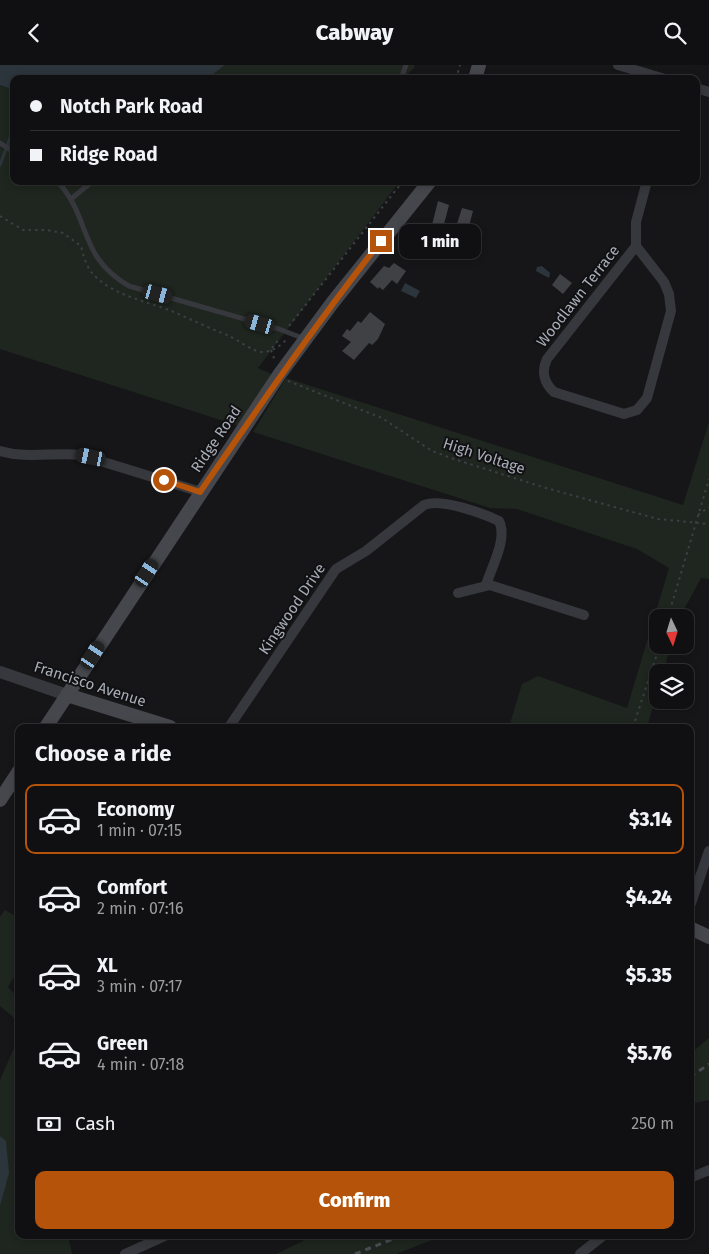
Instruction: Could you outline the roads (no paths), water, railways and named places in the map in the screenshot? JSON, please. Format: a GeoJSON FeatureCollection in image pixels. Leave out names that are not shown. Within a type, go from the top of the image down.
{"type":"FeatureCollection","features":[{"type":"Feature","properties":{"kind":"main road","name":"Ridge Road"},"geometry":{"type":"LineString","coordinates":[[48,724],[279,375],[307,340],[333,302],[427,185]]}},
{"type":"Feature","properties":{"kind":"main road","name":"Francisco Avenue"},"geometry":{"type":"LineString","coordinates":[[67,695],[160,724]]}},
{"type":"Feature","properties":{"kind":"main road"},"geometry":{"type":"LineString","coordinates":[[0,801],[15,777]]}},
{"type":"Feature","properties":{"kind":"main road"},"geometry":{"type":"LineString","coordinates":[[694,930],[709,937]]}},
{"type":"Feature","properties":{"kind":"street"},"geometry":{"type":"LineString","coordinates":[[624,66],[652,75]]}},
{"type":"Feature","properties":{"kind":"street","name":"Woodlawn Terrace"},"geometry":{"type":"LineString","coordinates":[[636,246],[548,359],[544,368],[547,384],[554,392],[624,414],[637,409],[646,398],[671,311],[669,294],[664,282],[636,246],[636,222],[646,185]]}},
{"type":"Feature","properties":{"kind":"street"},"geometry":{"type":"LineString","coordinates":[[0,451],[26,456],[81,455],[200,492]]}},
{"type":"Feature","properties":{"kind":"street","name":"Kingwood Drive"},"geometry":{"type":"LineString","coordinates":[[232,724],[336,569],[366,551],[424,505],[439,502],[498,521],[501,526],[500,541],[486,585]]}},
{"type":"Feature","properties":{"kind":"street"},"geometry":{"type":"LineString","coordinates":[[458,593],[486,585],[584,615]]}},
{"type":"Feature","properties":{"kind":"street","name":"Francisco Avenue"},"geometry":{"type":"LineString","coordinates":[[0,672],[67,695]]}},
{"type":"Feature","properties":{"kind":"street"},"geometry":{"type":"LineString","coordinates":[[694,894],[709,851]]}},
{"type":"Feature","properties":{"kind":"street"},"geometry":{"type":"LineString","coordinates":[[694,1177],[709,1171]]}},
{"type":"Feature","properties":{"kind":"street"},"geometry":{"type":"LineString","coordinates":[[125,1254],[158,1239]]}},
{"type":"Feature","properties":{"kind":"street"},"geometry":{"type":"LineString","coordinates":[[580,1254],[599,1239]]}},
{"type":"Feature","properties":{"kind":"lane"},"geometry":{"type":"LineString","coordinates":[[60,185],[71,199],[92,251],[102,265],[119,281],[129,286],[307,340]]}},
{"type":"Feature","properties":{"kind":"lane"},"geometry":{"type":"LineString","coordinates":[[71,199],[88,185]]}},
{"type":"Feature","properties":{"kind":"waterway"},"geometry":{"type":"LineString","coordinates":[[0,165],[10,138]]}},
{"type":"Feature","properties":{"kind":"railway"},"geometry":{"type":"LineString","coordinates":[[694,1074],[709,1064]]}},
{"type":"Feature","properties":{"kind":"railway"},"geometry":{"type":"LineString","coordinates":[[355,1254],[393,1239]]}}]}
